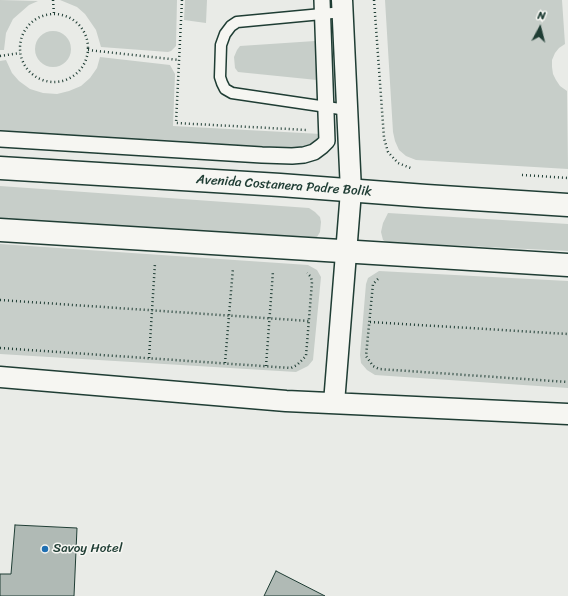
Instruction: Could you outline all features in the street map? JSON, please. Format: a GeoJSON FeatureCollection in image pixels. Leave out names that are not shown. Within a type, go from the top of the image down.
{"type":"FeatureCollection","features":[{"type":"Feature","properties":{"kind":"main road","name":"Avenida Costanera Padre Bolik"},"geometry":{"type":"LineString","coordinates":[[0,168],[568,204]]}},
{"type":"Feature","properties":{"kind":"main road"},"geometry":{"type":"LineString","coordinates":[[0,230],[568,264]]}},
{"type":"Feature","properties":{"kind":"street"},"geometry":{"type":"LineString","coordinates":[[334,404],[351,191],[343,6]]}},
{"type":"Feature","properties":{"kind":"street"},"geometry":{"type":"LineString","coordinates":[[0,138],[292,156],[314,152],[327,141],[322,7]]}},
{"type":"Feature","properties":{"kind":"street"},"geometry":{"type":"LineString","coordinates":[[0,377],[334,404],[568,414]]}},
{"type":"Feature","properties":{"kind":"lane"},"geometry":{"type":"LineString","coordinates":[[343,6],[322,7],[237,22],[228,30],[221,45],[220,77],[225,89],[232,93],[348,110]]}},
{"type":"Feature","properties":{"kind":"path"},"geometry":{"type":"LineString","coordinates":[[53,0],[54,14]]}},
{"type":"Feature","properties":{"kind":"path"},"geometry":{"type":"LineString","coordinates":[[182,0],[176,123],[327,131]]}},
{"type":"Feature","properties":{"kind":"path"},"geometry":{"type":"LineString","coordinates":[[374,0],[384,138],[388,152],[398,163],[412,169],[420,169]]}},
{"type":"Feature","properties":{"kind":"path"},"geometry":{"type":"LineString","coordinates":[[54,14],[69,18],[81,27],[87,42],[88,50],[85,62],[78,72],[64,80],[47,82],[32,74],[26,68],[20,53],[20,40],[30,23],[41,16],[54,14]]}},
{"type":"Feature","properties":{"kind":"path"},"geometry":{"type":"LineString","coordinates":[[88,50],[179,60]]}},
{"type":"Feature","properties":{"kind":"path"},"geometry":{"type":"LineString","coordinates":[[0,56],[20,53]]}},
{"type":"Feature","properties":{"kind":"path"},"geometry":{"type":"LineString","coordinates":[[521,175],[568,178]]}},
{"type":"Feature","properties":{"kind":"path"},"geometry":{"type":"LineString","coordinates":[[149,358],[156,261]]}},
{"type":"Feature","properties":{"kind":"path"},"geometry":{"type":"LineString","coordinates":[[225,363],[233,266]]}},
{"type":"Feature","properties":{"kind":"path"},"geometry":{"type":"LineString","coordinates":[[266,366],[273,268]]}},
{"type":"Feature","properties":{"kind":"path"},"geometry":{"type":"LineString","coordinates":[[0,348],[291,368],[302,361],[306,356],[312,282],[306,273]]}},
{"type":"Feature","properties":{"kind":"path"},"geometry":{"type":"LineString","coordinates":[[373,291],[366,356],[373,366],[379,369],[568,382]]}},
{"type":"Feature","properties":{"kind":"path"},"geometry":{"type":"LineString","coordinates":[[0,300],[309,321]]}},
{"type":"Feature","properties":{"kind":"path"},"geometry":{"type":"LineString","coordinates":[[370,322],[568,334]]}},
{"type":"Feature","properties":{"kind":"shaded area"},"geometry":{"type":"Polygon","coordinates":[[[0,0],[38,1],[29,5],[13,19],[6,33],[4,50],[0,50],[0,0]]]}},
{"type":"Feature","properties":{"kind":"shaded area"},"geometry":{"type":"Polygon","coordinates":[[[60,0],[177,0],[176,46],[168,52],[101,47],[96,30],[85,14],[77,7],[60,0]]]}},
{"type":"Feature","properties":{"kind":"shaded area"},"geometry":{"type":"Polygon","coordinates":[[[185,0],[207,0],[206,23],[184,20],[185,0]]]}},
{"type":"Feature","properties":{"kind":"shaded area"},"geometry":{"type":"Polygon","coordinates":[[[385,0],[562,0],[565,44],[555,53],[552,60],[552,67],[556,80],[560,86],[567,91],[568,169],[416,160],[406,156],[399,150],[393,132],[385,0]]]}},
{"type":"Feature","properties":{"kind":"shaded area"},"geometry":{"type":"Polygon","coordinates":[[[53,31],[66,36],[71,49],[66,62],[53,67],[40,62],[35,49],[40,36],[53,31]]]}},
{"type":"Feature","properties":{"kind":"shaded area"},"geometry":{"type":"Polygon","coordinates":[[[315,41],[317,80],[238,72],[235,68],[234,57],[240,46],[315,41]]]}},
{"type":"Feature","properties":{"kind":"shaded area"},"geometry":{"type":"Polygon","coordinates":[[[100,57],[170,65],[175,74],[173,126],[321,134],[317,144],[299,149],[0,131],[0,61],[6,60],[12,73],[19,81],[30,89],[43,93],[57,94],[81,86],[90,78],[97,68],[100,57]]]}},
{"type":"Feature","properties":{"kind":"shaded area"},"geometry":{"type":"Polygon","coordinates":[[[0,186],[309,208],[320,217],[320,232],[317,237],[312,239],[0,219],[0,186]]]}},
{"type":"Feature","properties":{"kind":"shaded area"},"geometry":{"type":"Polygon","coordinates":[[[388,213],[568,224],[568,251],[386,242],[383,240],[381,232],[383,223],[388,213]]]}},
{"type":"Feature","properties":{"kind":"shaded area"},"geometry":{"type":"Polygon","coordinates":[[[0,244],[308,265],[317,270],[321,277],[313,360],[308,366],[296,372],[0,354],[0,244]]]}},
{"type":"Feature","properties":{"kind":"shaded area"},"geometry":{"type":"Polygon","coordinates":[[[379,271],[568,281],[568,388],[375,375],[367,370],[361,363],[360,355],[366,284],[368,278],[379,271]]]}},
{"type":"Feature","properties":{"kind":"building","name":"Savoy Hotel"},"geometry":{"type":"Polygon","coordinates":[[[15,525],[77,528],[74,596],[0,596],[0,574],[11,574],[15,525]]]}},
{"type":"Feature","properties":{"kind":"building"},"geometry":{"type":"Polygon","coordinates":[[[276,571],[325,596],[264,596],[276,571]]]}},
{"type":"Feature","properties":{"kind":"place","name":"Savoy Hotel"},"geometry":{"type":"Point","coordinates":[45,549]}}]}
